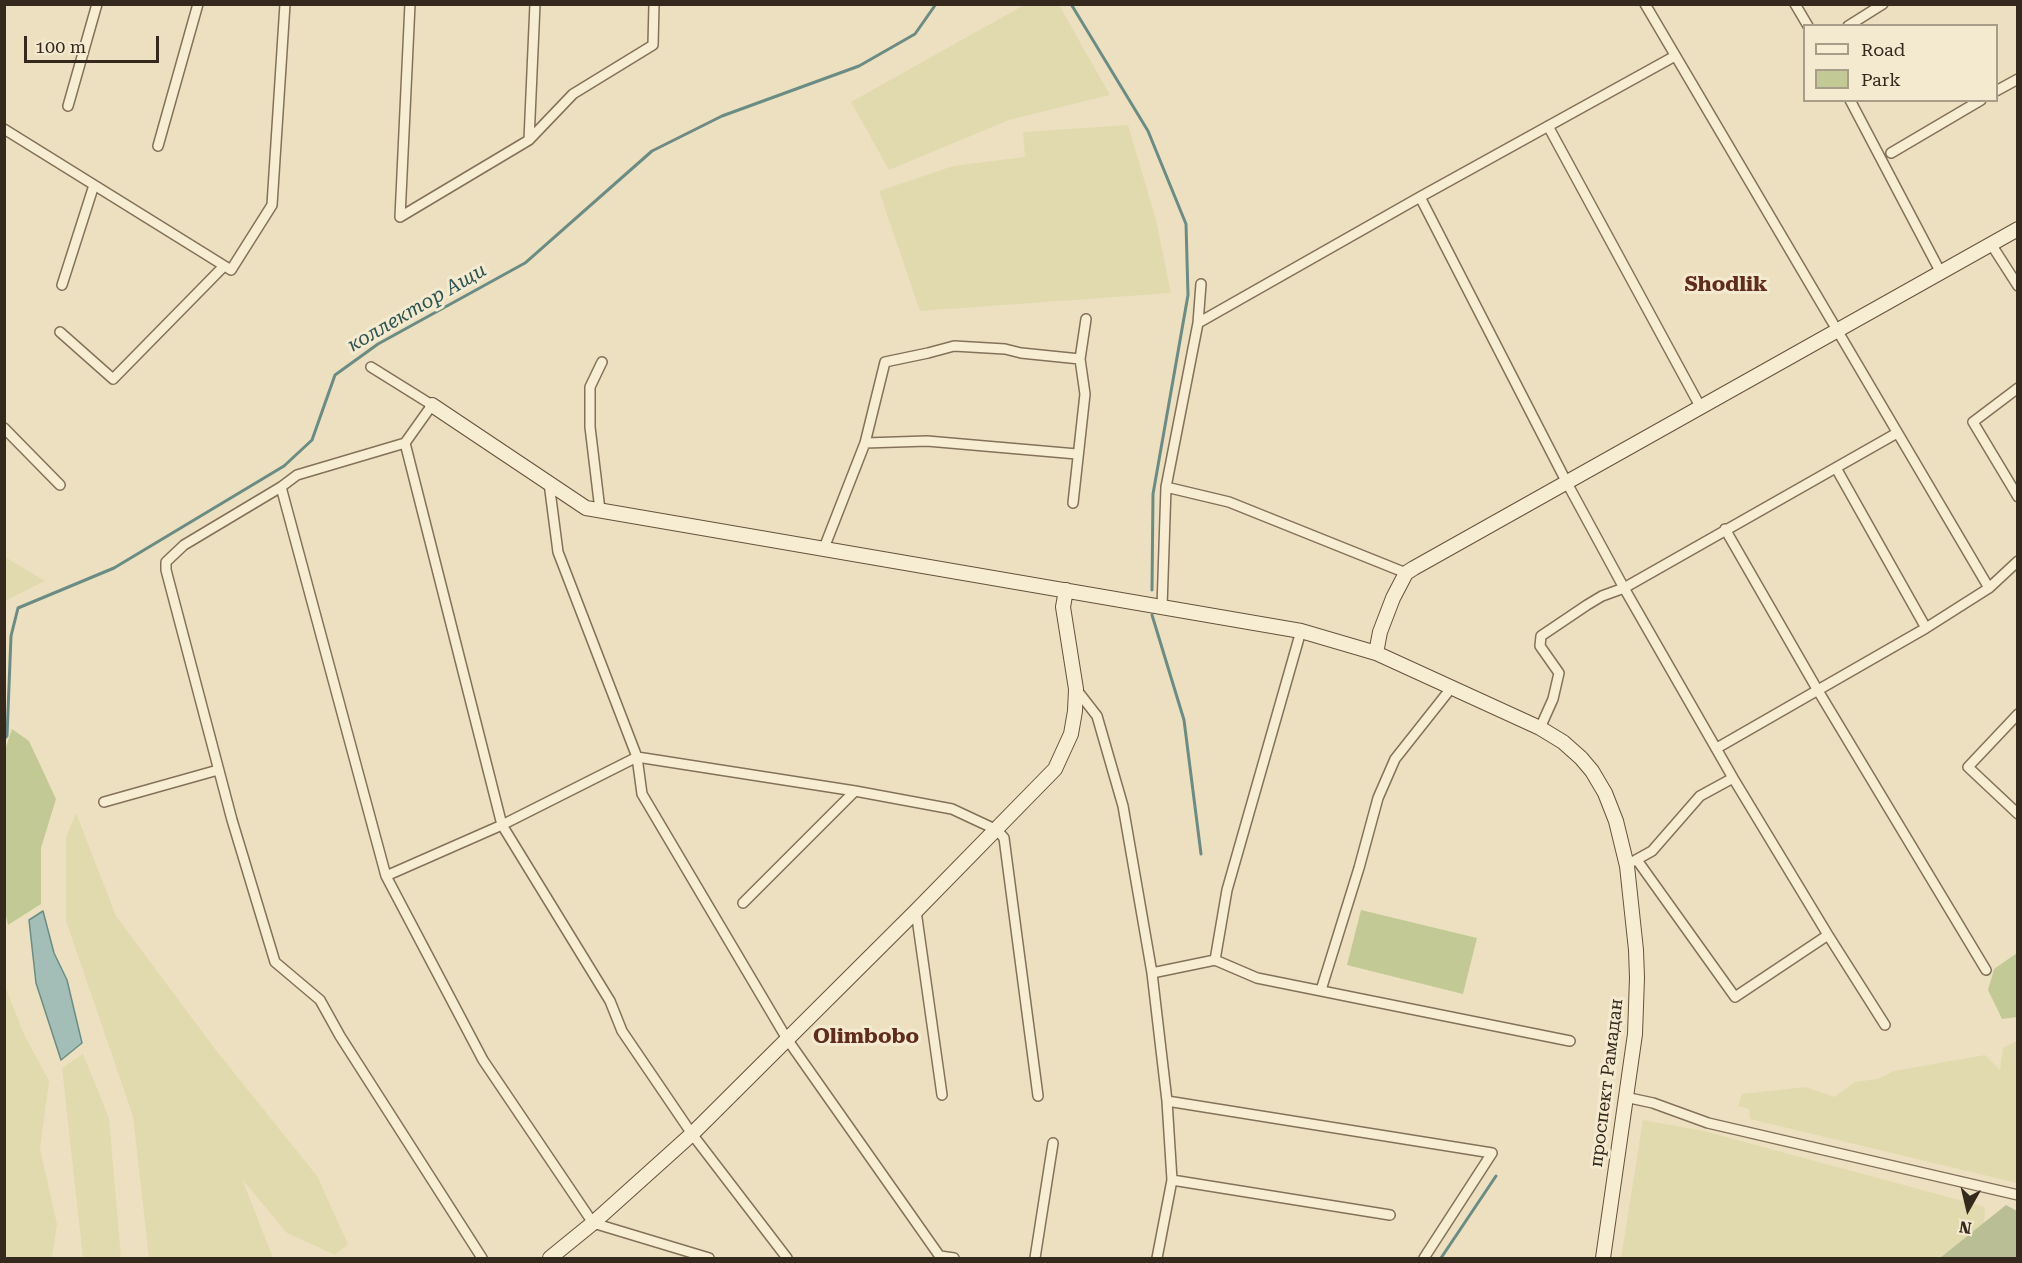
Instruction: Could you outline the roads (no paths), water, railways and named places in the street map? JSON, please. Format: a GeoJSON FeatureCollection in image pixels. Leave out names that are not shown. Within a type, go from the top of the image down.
{"type":"FeatureCollection","features":[{"type":"Feature","properties":{"kind":"main road"},"geometry":{"type":"LineString","coordinates":[[1376,653],[1386,614],[1406,573],[1442,550],[1567,483],[2018,229]]}},
{"type":"Feature","properties":{"kind":"main road","name":"проспект Рамадан"},"geometry":{"type":"LineString","coordinates":[[432,405],[586,508],[1301,631],[1376,653],[1540,728],[1575,752],[1593,771],[1605,793],[1632,862],[1637,978],[1635,1034],[1603,1258]]}},
{"type":"Feature","properties":{"kind":"main road"},"geometry":{"type":"LineString","coordinates":[[550,1258],[593,1223],[692,1134],[997,830],[1055,769],[1071,734],[1076,689],[1063,607],[1066,590]]}},
{"type":"Feature","properties":{"kind":"street"},"geometry":{"type":"LineString","coordinates":[[68,106],[97,4]]}},
{"type":"Feature","properties":{"kind":"street"},"geometry":{"type":"LineString","coordinates":[[158,146],[198,4]]}},
{"type":"Feature","properties":{"kind":"street"},"geometry":{"type":"LineString","coordinates":[[4,129],[231,270],[272,205],[285,4]]}},
{"type":"Feature","properties":{"kind":"street"},"geometry":{"type":"LineString","coordinates":[[410,4],[400,217],[529,140],[573,94],[653,45],[654,4]]}},
{"type":"Feature","properties":{"kind":"street"},"geometry":{"type":"LineString","coordinates":[[529,140],[534,4]]}},
{"type":"Feature","properties":{"kind":"street"},"geometry":{"type":"LineString","coordinates":[[1645,4],[1989,588]]}},
{"type":"Feature","properties":{"kind":"street"},"geometry":{"type":"LineString","coordinates":[[1795,4],[1807,24]]}},
{"type":"Feature","properties":{"kind":"street"},"geometry":{"type":"LineString","coordinates":[[1851,24],[1883,4]]}},
{"type":"Feature","properties":{"kind":"street"},"geometry":{"type":"LineString","coordinates":[[1198,323],[1675,56]]}},
{"type":"Feature","properties":{"kind":"street"},"geometry":{"type":"LineString","coordinates":[[1998,90],[2018,79]]}},
{"type":"Feature","properties":{"kind":"street"},"geometry":{"type":"LineString","coordinates":[[1851,102],[1941,273]]}},
{"type":"Feature","properties":{"kind":"street"},"geometry":{"type":"LineString","coordinates":[[1891,153],[1978,102]]}},
{"type":"Feature","properties":{"kind":"street"},"geometry":{"type":"LineString","coordinates":[[1548,126],[1701,408]]}},
{"type":"Feature","properties":{"kind":"street"},"geometry":{"type":"LineString","coordinates":[[62,285],[94,185]]}},
{"type":"Feature","properties":{"kind":"street"},"geometry":{"type":"LineString","coordinates":[[1420,197],[1567,483],[1624,588],[1733,778],[1885,1024]]}},
{"type":"Feature","properties":{"kind":"street"},"geometry":{"type":"LineString","coordinates":[[1991,244],[2018,286]]}},
{"type":"Feature","properties":{"kind":"street"},"geometry":{"type":"LineString","coordinates":[[60,332],[113,379],[224,266]]}},
{"type":"Feature","properties":{"kind":"street"},"geometry":{"type":"LineString","coordinates":[[1162,607],[1166,487],[1198,323],[1201,284]]}},
{"type":"Feature","properties":{"kind":"street"},"geometry":{"type":"LineString","coordinates":[[1073,503],[1085,394],[1080,359],[1086,319]]}},
{"type":"Feature","properties":{"kind":"street"},"geometry":{"type":"LineString","coordinates":[[824,548],[865,443],[885,362],[928,354],[954,346],[1005,349],[1021,353],[1080,359]]}},
{"type":"Feature","properties":{"kind":"street"},"geometry":{"type":"LineString","coordinates":[[600,510],[590,427],[590,387],[602,362]]}},
{"type":"Feature","properties":{"kind":"street"},"geometry":{"type":"LineString","coordinates":[[371,367],[432,405],[405,443],[297,475],[184,545],[166,562],[166,570],[231,820],[274,962],[320,1000],[340,1036],[482,1258]]}},
{"type":"Feature","properties":{"kind":"street"},"geometry":{"type":"LineString","coordinates":[[2018,388],[1973,422],[2018,497]]}},
{"type":"Feature","properties":{"kind":"street"},"geometry":{"type":"LineString","coordinates":[[4,428],[60,485]]}},
{"type":"Feature","properties":{"kind":"street"},"geometry":{"type":"LineString","coordinates":[[1540,728],[1553,699],[1559,673],[1540,646],[1541,636],[1602,596],[1624,588],[1897,433]]}},
{"type":"Feature","properties":{"kind":"street"},"geometry":{"type":"LineString","coordinates":[[865,443],[927,441],[1077,454]]}},
{"type":"Feature","properties":{"kind":"street"},"geometry":{"type":"LineString","coordinates":[[405,443],[502,825],[610,1001],[622,1031],[692,1134],[788,1258]]}},
{"type":"Feature","properties":{"kind":"street"},"geometry":{"type":"LineString","coordinates":[[1836,468],[1926,628]]}},
{"type":"Feature","properties":{"kind":"street"},"geometry":{"type":"LineString","coordinates":[[549,483],[558,552],[637,758],[642,794],[787,1039],[940,1257],[954,1258]]}},
{"type":"Feature","properties":{"kind":"street"},"geometry":{"type":"LineString","coordinates":[[281,487],[386,876],[483,1060],[593,1223],[709,1258]]}},
{"type":"Feature","properties":{"kind":"street"},"geometry":{"type":"LineString","coordinates":[[1166,487],[1229,502],[1406,573]]}},
{"type":"Feature","properties":{"kind":"street"},"geometry":{"type":"LineString","coordinates":[[1725,529],[1816,689],[1986,970]]}},
{"type":"Feature","properties":{"kind":"street"},"geometry":{"type":"LineString","coordinates":[[1717,748],[1816,689],[1926,628],[1989,588],[2018,561]]}},
{"type":"Feature","properties":{"kind":"street"},"geometry":{"type":"LineString","coordinates":[[1215,960],[1227,890],[1301,631]]}},
{"type":"Feature","properties":{"kind":"street"},"geometry":{"type":"LineString","coordinates":[[1321,990],[1378,798],[1395,759],[1452,687]]}},
{"type":"Feature","properties":{"kind":"street"},"geometry":{"type":"LineString","coordinates":[[1076,689],[1097,716],[1123,806],[1152,973],[1167,1101],[1172,1180],[1157,1258]]}},
{"type":"Feature","properties":{"kind":"street"},"geometry":{"type":"LineString","coordinates":[[2018,714],[1968,767],[2018,814]]}},
{"type":"Feature","properties":{"kind":"street"},"geometry":{"type":"LineString","coordinates":[[386,876],[502,825],[637,758],[855,791],[952,809],[997,830],[1004,838],[1038,1096]]}},
{"type":"Feature","properties":{"kind":"street"},"geometry":{"type":"LineString","coordinates":[[104,802],[218,770]]}},
{"type":"Feature","properties":{"kind":"street"},"geometry":{"type":"LineString","coordinates":[[1733,778],[1700,796],[1652,851],[1632,862],[1735,997],[1828,935]]}},
{"type":"Feature","properties":{"kind":"street"},"geometry":{"type":"LineString","coordinates":[[743,903],[855,791]]}},
{"type":"Feature","properties":{"kind":"street"},"geometry":{"type":"LineString","coordinates":[[916,911],[942,1095]]}},
{"type":"Feature","properties":{"kind":"street"},"geometry":{"type":"LineString","coordinates":[[1152,973],[1215,960],[1257,978],[1570,1041]]}},
{"type":"Feature","properties":{"kind":"street"},"geometry":{"type":"LineString","coordinates":[[1625,1097],[1708,1123],[2018,1195]]}},
{"type":"Feature","properties":{"kind":"street"},"geometry":{"type":"LineString","coordinates":[[1167,1101],[1492,1153],[1424,1258]]}},
{"type":"Feature","properties":{"kind":"street"},"geometry":{"type":"LineString","coordinates":[[1035,1258],[1053,1143]]}},
{"type":"Feature","properties":{"kind":"street"},"geometry":{"type":"LineString","coordinates":[[1172,1180],[1390,1215]]}},
{"type":"Feature","properties":{"kind":"water"},"geometry":{"type":"Polygon","coordinates":[[[43,911],[54,953],[67,980],[82,1043],[61,1060],[36,983],[29,920],[43,911]]]}},
{"type":"Feature","properties":{"kind":"waterway","name":"коллектор Ащи"},"geometry":{"type":"LineString","coordinates":[[4,739],[7,736],[11,636],[18,608],[114,568],[284,466],[312,440],[335,375],[378,344],[525,263],[652,151],[722,116],[859,66],[915,34],[936,4]]}},
{"type":"Feature","properties":{"kind":"waterway"},"geometry":{"type":"LineString","coordinates":[[1071,4],[1148,131],[1186,224],[1188,295],[1153,494],[1152,590]]}},
{"type":"Feature","properties":{"kind":"waterway"},"geometry":{"type":"LineString","coordinates":[[1152,615],[1184,720],[1201,854]]}},
{"type":"Feature","properties":{"kind":"waterway"},"geometry":{"type":"LineString","coordinates":[[1441,1258],[1496,1176]]}},
{"type":"Feature","properties":{"kind":"district","name":"Shodlik"},"geometry":{"type":"Point","coordinates":[1726,285]}},
{"type":"Feature","properties":{"kind":"district","name":"Olimbobo"},"geometry":{"type":"Point","coordinates":[866,1037]}}]}
